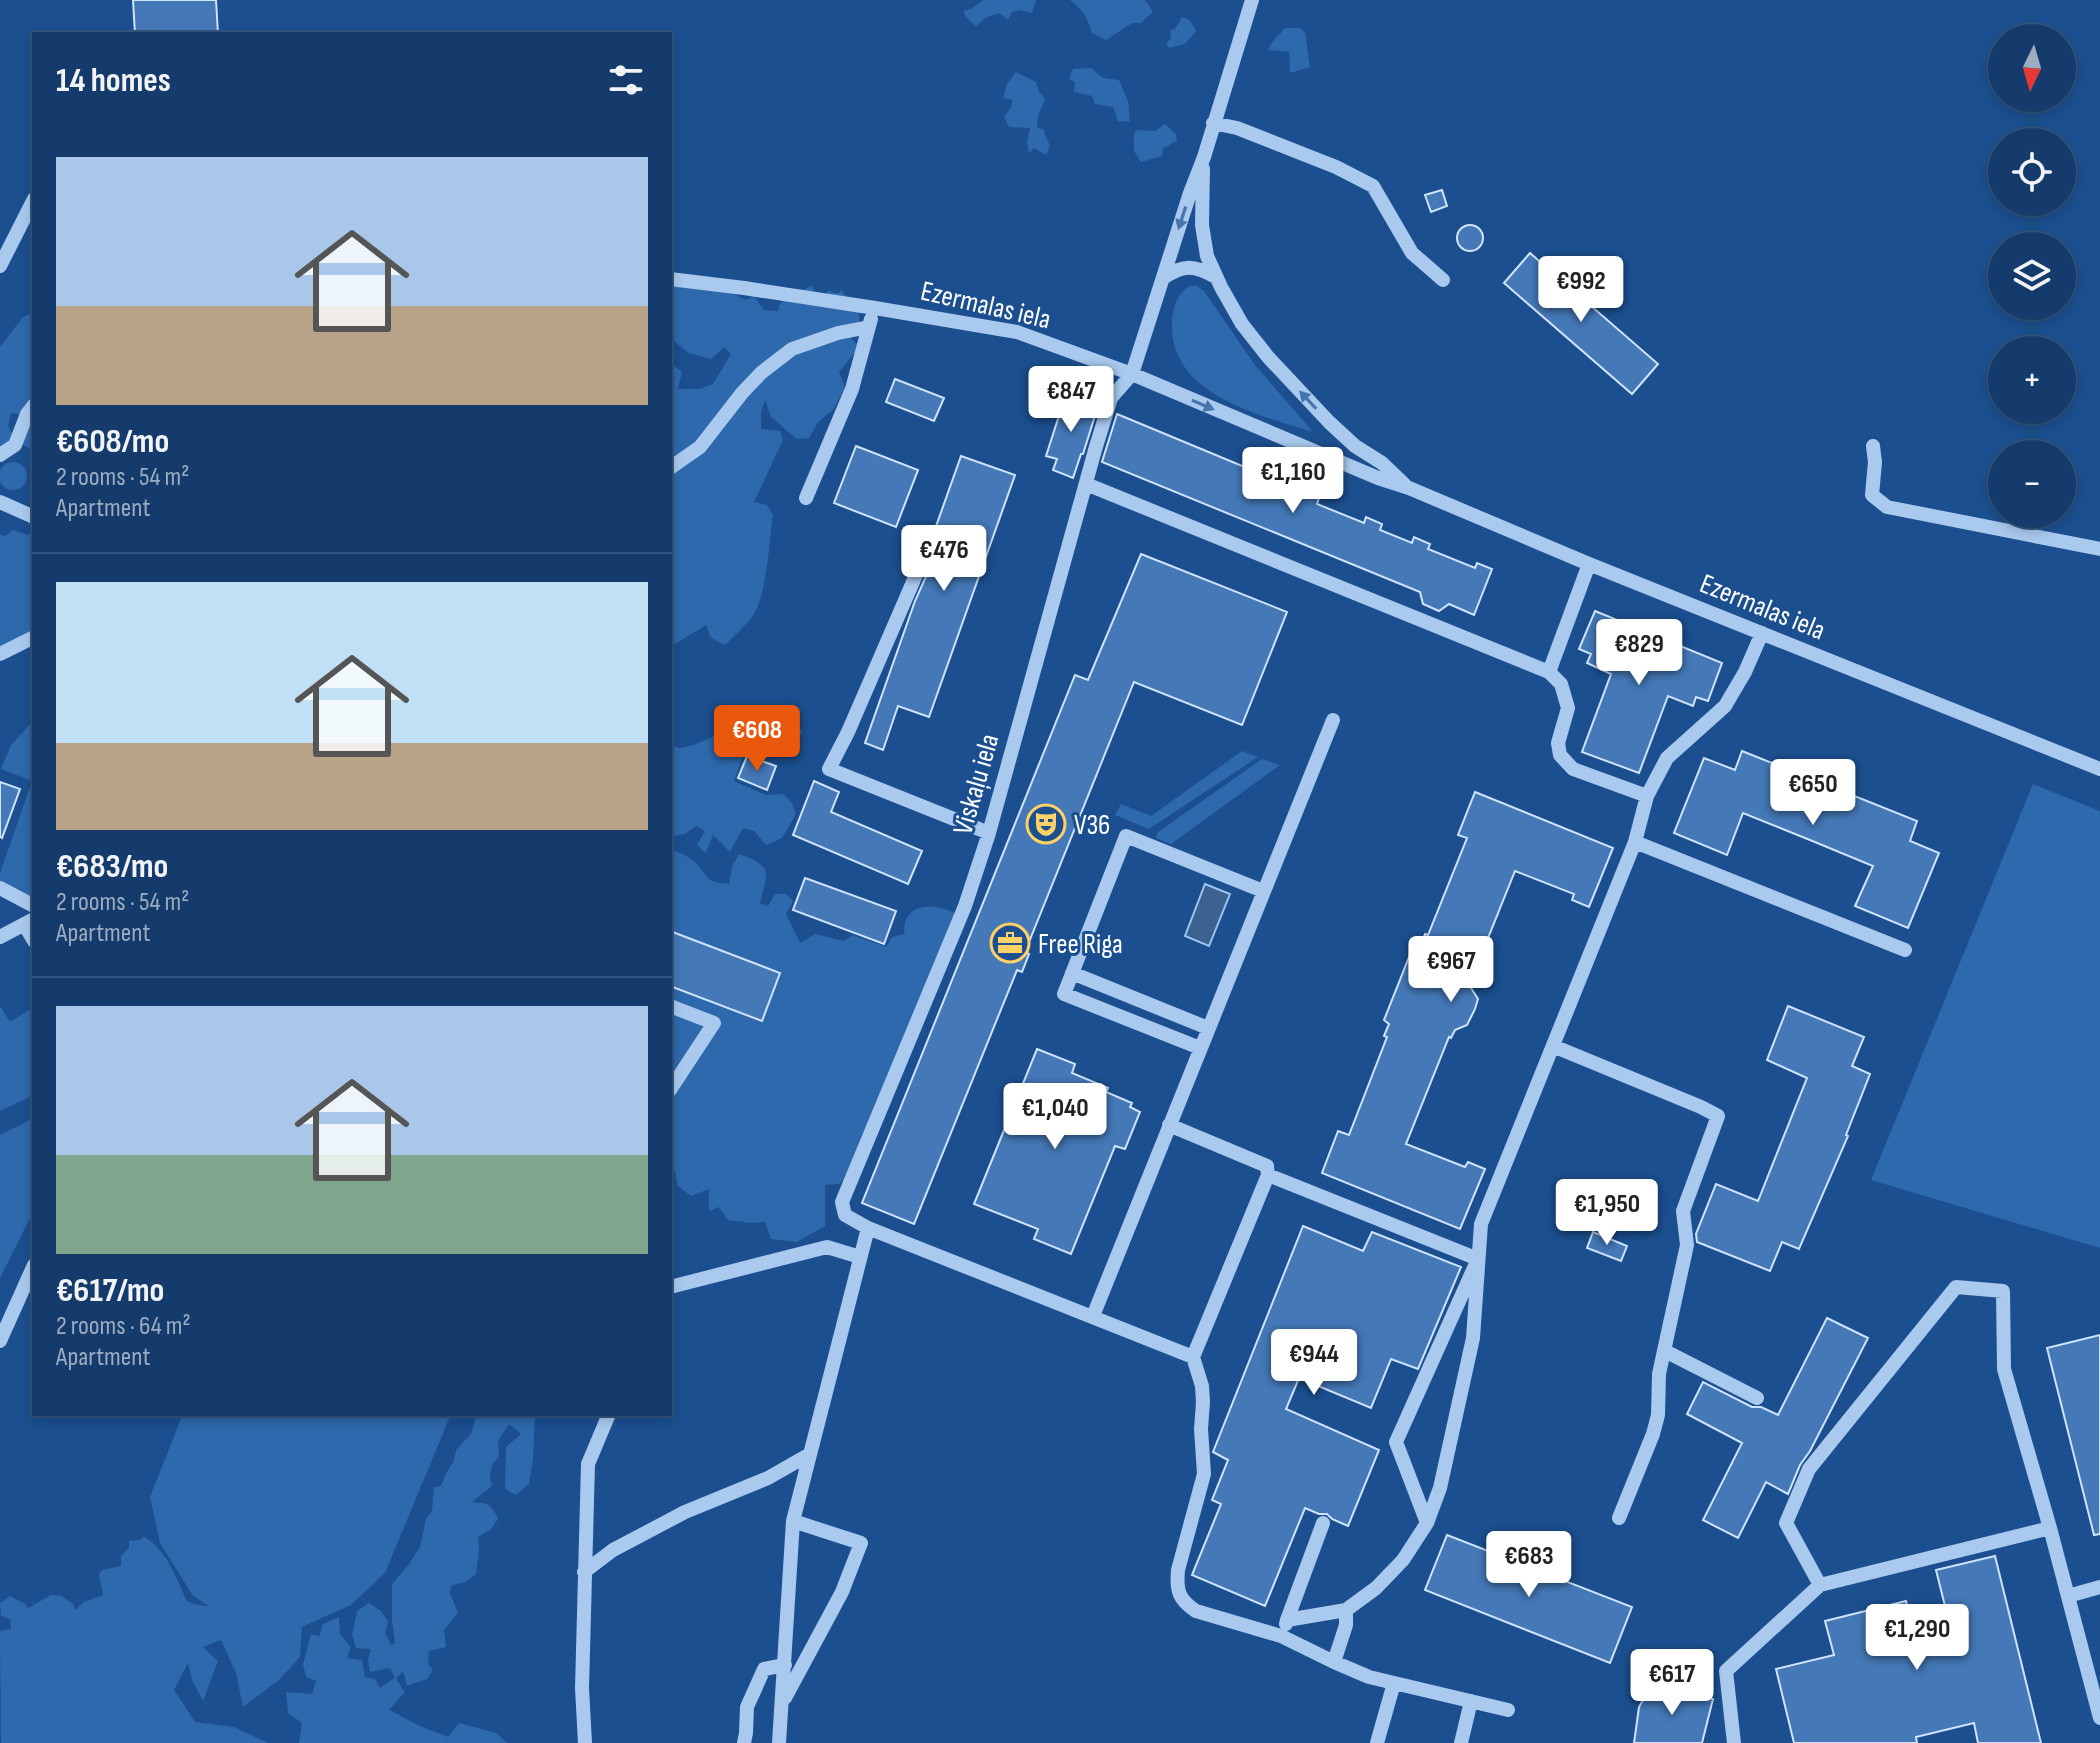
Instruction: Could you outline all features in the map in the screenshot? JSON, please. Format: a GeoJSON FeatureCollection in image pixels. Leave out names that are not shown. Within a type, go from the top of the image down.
{"type":"FeatureCollection","features":[{"type":"Feature","properties":{"kind":"street"},"geometry":{"type":"LineString","coordinates":[[1204,157],[1252,0]]}},
{"type":"Feature","properties":{"kind":"street"},"geometry":{"type":"LineString","coordinates":[[1213,123],[1237,128],[1336,167],[1373,186],[1412,253],[1443,280]]}},
{"type":"Feature","properties":{"kind":"street","name":"Ezermalas iela"},"geometry":{"type":"LineString","coordinates":[[1204,157],[1202,225],[1207,256],[1242,324],[1268,357],[1329,422],[1409,488]]}},
{"type":"Feature","properties":{"kind":"street","name":"Viskaļu iela"},"geometry":{"type":"LineString","coordinates":[[868,1228],[845,1215],[842,1202],[965,906],[989,833],[1111,398],[1132,374],[1204,157]]}},
{"type":"Feature","properties":{"kind":"street"},"geometry":{"type":"LineString","coordinates":[[0,266],[32,201]]}},
{"type":"Feature","properties":{"kind":"street"},"geometry":{"type":"LineString","coordinates":[[1162,278],[1179,267],[1200,268],[1216,277]]}},
{"type":"Feature","properties":{"kind":"street","name":"Ezermalas iela"},"geometry":{"type":"LineString","coordinates":[[672,279],[1017,332],[1132,374],[1378,478],[2100,769]]}},
{"type":"Feature","properties":{"kind":"street"},"geometry":{"type":"LineString","coordinates":[[806,498],[852,389],[875,308]]}},
{"type":"Feature","properties":{"kind":"street"},"geometry":{"type":"LineString","coordinates":[[672,467],[700,447],[742,393],[761,373],[792,349],[838,333],[869,327]]}},
{"type":"Feature","properties":{"kind":"street"},"geometry":{"type":"LineString","coordinates":[[0,455],[15,445],[32,408]]}},
{"type":"Feature","properties":{"kind":"street"},"geometry":{"type":"LineString","coordinates":[[1873,446],[1872,495],[1887,507],[2100,549]]}},
{"type":"Feature","properties":{"kind":"street"},"geometry":{"type":"LineString","coordinates":[[1086,484],[1549,672],[1561,684],[1568,708],[1558,743],[1560,755],[1573,769],[1647,796]]}},
{"type":"Feature","properties":{"kind":"street"},"geometry":{"type":"LineString","coordinates":[[0,502],[32,516]]}},
{"type":"Feature","properties":{"kind":"street"},"geometry":{"type":"LineString","coordinates":[[1549,672],[1589,564]]}},
{"type":"Feature","properties":{"kind":"street"},"geometry":{"type":"LineString","coordinates":[[919,568],[829,769],[989,833]]}},
{"type":"Feature","properties":{"kind":"street"},"geometry":{"type":"LineString","coordinates":[[1287,1620],[1346,1610],[1376,1588],[1403,1560],[1427,1523],[1440,1488],[1473,1338],[1481,1224],[1635,842],[1647,796],[1667,758],[1725,706],[1745,672],[1762,633]]}},
{"type":"Feature","properties":{"kind":"street"},"geometry":{"type":"LineString","coordinates":[[0,654],[32,638]]}},
{"type":"Feature","properties":{"kind":"street"},"geometry":{"type":"LineString","coordinates":[[1093,1316],[1333,720]]}},
{"type":"Feature","properties":{"kind":"street"},"geometry":{"type":"LineString","coordinates":[[1200,1048],[1064,994],[1126,836],[1263,891]]}},
{"type":"Feature","properties":{"kind":"street"},"geometry":{"type":"LineString","coordinates":[[1635,842],[1905,950]]}},
{"type":"Feature","properties":{"kind":"street"},"geometry":{"type":"LineString","coordinates":[[0,888],[32,905]]}},
{"type":"Feature","properties":{"kind":"street"},"geometry":{"type":"LineString","coordinates":[[0,937],[29,921]]}},
{"type":"Feature","properties":{"kind":"street"},"geometry":{"type":"LineString","coordinates":[[1072,973],[1208,1028]]}},
{"type":"Feature","properties":{"kind":"street"},"geometry":{"type":"LineString","coordinates":[[672,1007],[714,1023],[672,1087]]}},
{"type":"Feature","properties":{"kind":"street"},"geometry":{"type":"LineString","coordinates":[[1553,1046],[1718,1116],[1683,1211],[1687,1245],[1659,1374],[1658,1415],[1619,1518]]}},
{"type":"Feature","properties":{"kind":"street"},"geometry":{"type":"LineString","coordinates":[[1169,1125],[1267,1166],[1268,1175],[1193,1357],[1202,1386],[1204,1474],[1178,1570],[1179,1593],[1184,1604],[1196,1611],[1281,1636],[1369,1677],[1508,1710]]}},
{"type":"Feature","properties":{"kind":"street"},"geometry":{"type":"LineString","coordinates":[[1268,1175],[1478,1259]]}},
{"type":"Feature","properties":{"kind":"street"},"geometry":{"type":"LineString","coordinates":[[779,1743],[793,1521],[868,1228],[1193,1357]]}},
{"type":"Feature","properties":{"kind":"street"},"geometry":{"type":"LineString","coordinates":[[672,1286],[827,1247],[860,1257]]}},
{"type":"Feature","properties":{"kind":"street"},"geometry":{"type":"LineString","coordinates":[[1427,1523],[1396,1442],[1478,1259]]}},
{"type":"Feature","properties":{"kind":"street"},"geometry":{"type":"LineString","coordinates":[[0,1341],[32,1269]]}},
{"type":"Feature","properties":{"kind":"street"},"geometry":{"type":"LineString","coordinates":[[1820,1585],[1786,1523],[1809,1469],[1956,1287],[2003,1291],[2004,1369],[2100,1718]]}},
{"type":"Feature","properties":{"kind":"street"},"geometry":{"type":"LineString","coordinates":[[1665,1351],[1757,1398]]}},
{"type":"Feature","properties":{"kind":"street"},"geometry":{"type":"LineString","coordinates":[[585,1743],[582,1688],[588,1464],[608,1416]]}},
{"type":"Feature","properties":{"kind":"street"},"geometry":{"type":"LineString","coordinates":[[584,1572],[613,1550],[685,1512],[768,1478],[810,1454]]}},
{"type":"Feature","properties":{"kind":"street"},"geometry":{"type":"LineString","coordinates":[[783,1701],[842,1592],[861,1543],[793,1521]]}},
{"type":"Feature","properties":{"kind":"street"},"geometry":{"type":"LineString","coordinates":[[1281,1636],[1323,1523]]}},
{"type":"Feature","properties":{"kind":"street"},"geometry":{"type":"LineString","coordinates":[[1734,1743],[1726,1671],[1820,1585],[2050,1528]]}},
{"type":"Feature","properties":{"kind":"street"},"geometry":{"type":"LineString","coordinates":[[2068,1596],[2100,1587]]}},
{"type":"Feature","properties":{"kind":"street"},"geometry":{"type":"LineString","coordinates":[[1334,1662],[1346,1625],[1346,1610]]}},
{"type":"Feature","properties":{"kind":"street"},"geometry":{"type":"LineString","coordinates":[[744,1743],[747,1707],[764,1669],[785,1665]]}},
{"type":"Feature","properties":{"kind":"street"},"geometry":{"type":"LineString","coordinates":[[1377,1743],[1394,1683]]}},
{"type":"Feature","properties":{"kind":"street"},"geometry":{"type":"LineString","coordinates":[[1461,1743],[1471,1701]]}},
{"type":"Feature","properties":{"kind":"shaded area"},"geometry":{"type":"Polygon","coordinates":[[[983,0],[1036,0],[1032,13],[1021,10],[1012,12],[1008,20],[999,13],[985,18],[976,26],[963,11],[983,0]]]}},
{"type":"Feature","properties":{"kind":"shaded area"},"geometry":{"type":"Polygon","coordinates":[[[1070,0],[1145,0],[1153,12],[1141,23],[1132,23],[1106,40],[1092,33],[1084,14],[1070,0]]]}},
{"type":"Feature","properties":{"kind":"shaded area"},"geometry":{"type":"Polygon","coordinates":[[[1182,17],[1190,20],[1196,31],[1185,44],[1169,48],[1166,44],[1171,38],[1170,30],[1175,29],[1182,17]]]}},
{"type":"Feature","properties":{"kind":"shaded area"},"geometry":{"type":"Polygon","coordinates":[[[1285,28],[1300,28],[1305,32],[1310,67],[1290,73],[1289,52],[1268,50],[1285,28]]]}},
{"type":"Feature","properties":{"kind":"shaded area"},"geometry":{"type":"Polygon","coordinates":[[[1091,68],[1103,78],[1119,80],[1128,101],[1130,122],[1118,121],[1113,107],[1095,104],[1092,96],[1074,92],[1075,82],[1069,79],[1073,69],[1091,68]]]}},
{"type":"Feature","properties":{"kind":"shaded area"},"geometry":{"type":"Polygon","coordinates":[[[1016,72],[1036,82],[1045,99],[1037,128],[1043,129],[1050,146],[1046,155],[1034,148],[1029,153],[1027,142],[1030,128],[1009,127],[1004,117],[1012,100],[1003,98],[1007,84],[1016,72]]]}},
{"type":"Feature","properties":{"kind":"shaded area"},"geometry":{"type":"Polygon","coordinates":[[[1165,124],[1176,134],[1177,141],[1163,148],[1162,156],[1141,162],[1134,151],[1134,133],[1138,130],[1155,131],[1165,124]]]}},
{"type":"Feature","properties":{"kind":"shaded area"},"geometry":{"type":"Polygon","coordinates":[[[672,283],[733,293],[745,300],[754,296],[764,310],[778,311],[786,298],[798,303],[800,291],[812,286],[815,293],[824,295],[829,290],[839,293],[841,290],[859,311],[860,328],[848,334],[859,347],[839,372],[845,388],[833,410],[818,422],[809,438],[797,439],[771,417],[765,400],[761,429],[780,431],[783,440],[754,502],[767,505],[773,515],[767,568],[757,608],[749,621],[725,645],[711,638],[706,625],[672,646],[672,364],[682,372],[678,389],[699,389],[713,384],[731,354],[724,347],[711,359],[689,353],[674,341],[672,283]]]}},
{"type":"Feature","properties":{"kind":"shaded area"},"geometry":{"type":"Polygon","coordinates":[[[1189,286],[1197,286],[1204,291],[1255,365],[1313,432],[1268,418],[1221,398],[1185,368],[1175,347],[1172,318],[1178,298],[1189,286]]]}},
{"type":"Feature","properties":{"kind":"shaded area"},"geometry":{"type":"Polygon","coordinates":[[[32,313],[32,449],[19,443],[22,415],[11,413],[8,426],[15,434],[0,462],[0,347],[23,317],[32,313]]]}},
{"type":"Feature","properties":{"kind":"shaded area"},"geometry":{"type":"Polygon","coordinates":[[[13,462],[23,466],[27,476],[23,486],[13,490],[3,486],[-1,476],[3,466],[13,462]]]}},
{"type":"Feature","properties":{"kind":"shaded area"},"geometry":{"type":"Polygon","coordinates":[[[13,530],[28,535],[32,531],[32,625],[28,636],[0,647],[0,535],[5,536],[13,530]]]}},
{"type":"Feature","properties":{"kind":"shaded area"},"geometry":{"type":"Polygon","coordinates":[[[770,710],[793,722],[803,732],[789,748],[777,751],[784,732],[771,726],[733,748],[744,753],[734,781],[766,795],[783,794],[792,803],[796,814],[782,838],[766,845],[754,831],[743,828],[730,852],[713,835],[706,853],[697,845],[705,831],[696,826],[685,834],[672,837],[672,746],[680,748],[694,745],[770,710]]]}},
{"type":"Feature","properties":{"kind":"shaded area"},"geometry":{"type":"Polygon","coordinates":[[[32,722],[32,781],[1,769],[11,745],[32,722]]]}},
{"type":"Feature","properties":{"kind":"shaded area"},"geometry":{"type":"Polygon","coordinates":[[[1242,751],[1258,757],[1149,829],[1115,815],[1121,804],[1151,816],[1242,751]]]}},
{"type":"Feature","properties":{"kind":"shaded area"},"geometry":{"type":"Polygon","coordinates":[[[1262,759],[1280,765],[1171,844],[1156,838],[1158,832],[1262,759]]]}},
{"type":"Feature","properties":{"kind":"shaded area"},"geometry":{"type":"Polygon","coordinates":[[[32,781],[32,901],[0,888],[0,873],[32,781]]]}},
{"type":"Feature","properties":{"kind":"shaded area"},"geometry":{"type":"Polygon","coordinates":[[[2033,784],[2100,811],[2100,1248],[1871,1180],[2033,784]]]}},
{"type":"Feature","properties":{"kind":"shaded area"},"geometry":{"type":"Polygon","coordinates":[[[672,849],[693,861],[715,882],[729,884],[732,867],[739,854],[758,862],[763,866],[766,877],[760,903],[768,906],[775,894],[786,894],[793,901],[786,914],[800,943],[815,934],[844,941],[853,935],[886,947],[892,937],[904,934],[910,914],[922,907],[937,907],[958,915],[847,1178],[839,1184],[825,1185],[825,1226],[797,1242],[771,1239],[765,1222],[728,1220],[719,1207],[709,1211],[709,1189],[691,1196],[677,1185],[675,1170],[672,1172],[672,849]]]}},
{"type":"Feature","properties":{"kind":"shaded area"},"geometry":{"type":"Polygon","coordinates":[[[1205,884],[1230,894],[1209,946],[1185,936],[1205,884]]]}},
{"type":"Feature","properties":{"kind":"shaded area"},"geometry":{"type":"Polygon","coordinates":[[[0,1006],[10,1022],[32,1008],[32,1096],[0,1111],[0,1006]]]}},
{"type":"Feature","properties":{"kind":"shaded area"},"geometry":{"type":"Polygon","coordinates":[[[32,1119],[32,1214],[0,1278],[0,1135],[32,1119]]]}},
{"type":"Feature","properties":{"kind":"shaded area"},"geometry":{"type":"Polygon","coordinates":[[[182,1416],[450,1416],[385,1573],[351,1605],[302,1627],[300,1657],[280,1679],[243,1707],[236,1673],[221,1640],[203,1647],[218,1661],[203,1701],[192,1680],[188,1663],[174,1690],[195,1722],[234,1727],[268,1743],[1,1743],[0,1631],[11,1629],[10,1619],[1,1616],[0,1603],[10,1596],[28,1608],[51,1595],[61,1596],[73,1604],[75,1610],[84,1602],[103,1595],[99,1574],[102,1570],[121,1566],[121,1556],[129,1548],[129,1541],[144,1537],[165,1557],[187,1601],[209,1606],[193,1596],[160,1543],[150,1497],[182,1416]]]}},
{"type":"Feature","properties":{"kind":"shaded area"},"geometry":{"type":"Polygon","coordinates":[[[476,1416],[535,1416],[529,1484],[516,1495],[505,1489],[506,1447],[521,1434],[509,1424],[498,1441],[499,1456],[490,1473],[492,1486],[472,1502],[488,1505],[498,1519],[491,1529],[478,1537],[476,1574],[467,1581],[451,1586],[450,1593],[458,1613],[444,1630],[446,1647],[429,1651],[428,1664],[433,1670],[427,1679],[407,1686],[403,1671],[396,1679],[405,1692],[389,1710],[448,1737],[459,1723],[496,1733],[507,1743],[299,1743],[302,1723],[288,1713],[286,1692],[312,1694],[316,1681],[306,1677],[303,1664],[311,1634],[319,1636],[323,1624],[339,1617],[340,1634],[351,1647],[347,1658],[362,1660],[365,1677],[375,1679],[380,1688],[395,1678],[390,1668],[370,1672],[368,1660],[371,1649],[356,1648],[352,1635],[357,1611],[369,1603],[381,1611],[388,1621],[385,1633],[391,1645],[395,1643],[392,1584],[420,1547],[426,1519],[432,1511],[434,1487],[441,1486],[456,1450],[471,1434],[476,1416]]]}},
{"type":"Feature","properties":{"kind":"building"},"geometry":{"type":"Polygon","coordinates":[[[133,0],[216,0],[218,32],[135,32],[133,0]]]}},
{"type":"Feature","properties":{"kind":"building"},"geometry":{"type":"Polygon","coordinates":[[[1442,190],[1447,206],[1431,212],[1425,195],[1442,190]]]}},
{"type":"Feature","properties":{"kind":"building"},"geometry":{"type":"Polygon","coordinates":[[[1470,225],[1479,229],[1483,238],[1479,247],[1470,251],[1461,247],[1457,238],[1461,229],[1470,225]]]}},
{"type":"Feature","properties":{"kind":"building"},"geometry":{"type":"Polygon","coordinates":[[[1530,253],[1658,364],[1632,394],[1504,283],[1530,253]]]}},
{"type":"Feature","properties":{"kind":"building"},"geometry":{"type":"Polygon","coordinates":[[[895,379],[944,398],[934,421],[886,402],[895,379]]]}},
{"type":"Feature","properties":{"kind":"building"},"geometry":{"type":"Polygon","coordinates":[[[1066,394],[1098,406],[1073,478],[1053,470],[1057,459],[1046,456],[1066,394]]]}},
{"type":"Feature","properties":{"kind":"building"},"geometry":{"type":"Polygon","coordinates":[[[1117,414],[1319,498],[1317,504],[1364,523],[1366,517],[1382,524],[1380,530],[1412,543],[1414,537],[1430,544],[1428,549],[1475,568],[1477,563],[1492,569],[1474,615],[1449,604],[1439,611],[1423,604],[1420,592],[1102,462],[1117,414]]]}},
{"type":"Feature","properties":{"kind":"building"},"geometry":{"type":"Polygon","coordinates":[[[856,446],[918,470],[896,527],[834,503],[856,446]]]}},
{"type":"Feature","properties":{"kind":"building"},"geometry":{"type":"Polygon","coordinates":[[[961,456],[1015,475],[929,717],[898,706],[883,750],[865,743],[928,572],[939,534],[934,532],[961,456]]]}},
{"type":"Feature","properties":{"kind":"building","name":"V36"},"geometry":{"type":"Polygon","coordinates":[[[1141,554],[1287,612],[1242,725],[1134,682],[1025,952],[1029,954],[1022,972],[1017,970],[914,1224],[862,1203],[1075,675],[1088,680],[1141,554]]]}},
{"type":"Feature","properties":{"kind":"building"},"geometry":{"type":"Polygon","coordinates":[[[1595,611],[1722,663],[1708,701],[1696,697],[1693,706],[1668,696],[1639,773],[1582,752],[1611,674],[1587,663],[1591,654],[1579,649],[1595,611]]]}},
{"type":"Feature","properties":{"kind":"building"},"geometry":{"type":"Polygon","coordinates":[[[1742,751],[1917,821],[1910,841],[1939,853],[1908,928],[1855,906],[1873,866],[1810,840],[1743,813],[1727,855],[1674,833],[1704,758],[1735,770],[1742,751]]]}},
{"type":"Feature","properties":{"kind":"building"},"geometry":{"type":"Polygon","coordinates":[[[747,756],[776,766],[767,790],[738,778],[747,756]]]}},
{"type":"Feature","properties":{"kind":"building"},"geometry":{"type":"Polygon","coordinates":[[[814,781],[839,792],[831,812],[922,851],[908,884],[793,835],[814,781]]]}},
{"type":"Feature","properties":{"kind":"building"},"geometry":{"type":"Polygon","coordinates":[[[0,782],[20,789],[2,838],[0,837],[0,782]]]}},
{"type":"Feature","properties":{"kind":"building"},"geometry":{"type":"Polygon","coordinates":[[[1475,792],[1613,848],[1589,907],[1572,900],[1574,894],[1515,871],[1472,978],[1475,979],[1471,988],[1478,999],[1475,1009],[1467,1025],[1455,1030],[1449,1037],[1406,1144],[1465,1167],[1468,1162],[1485,1169],[1460,1229],[1322,1173],[1338,1131],[1349,1135],[1387,1037],[1384,1036],[1389,1024],[1384,1020],[1413,947],[1420,948],[1425,934],[1428,935],[1467,838],[1458,835],[1475,792]]]}},
{"type":"Feature","properties":{"kind":"building"},"geometry":{"type":"Polygon","coordinates":[[[805,878],[896,911],[884,944],[793,910],[805,878]]]}},
{"type":"Feature","properties":{"kind":"building"},"geometry":{"type":"Polygon","coordinates":[[[672,932],[780,973],[762,1021],[672,987],[672,932]]]}},
{"type":"Feature","properties":{"kind":"building"},"geometry":{"type":"Polygon","coordinates":[[[1788,1006],[1864,1037],[1852,1066],[1870,1074],[1848,1136],[1799,1249],[1782,1242],[1770,1271],[1697,1242],[1696,1234],[1716,1184],[1758,1201],[1807,1078],[1767,1060],[1788,1006]]]}},
{"type":"Feature","properties":{"kind":"building"},"geometry":{"type":"Polygon","coordinates":[[[1037,1049],[1075,1064],[1072,1073],[1108,1088],[1106,1092],[1132,1103],[1130,1107],[1140,1112],[1125,1149],[1115,1146],[1071,1254],[1034,1239],[1038,1229],[974,1204],[1037,1049]]]}},
{"type":"Feature","properties":{"kind":"building"},"geometry":{"type":"Polygon","coordinates":[[[1303,1226],[1363,1251],[1372,1232],[1461,1267],[1418,1369],[1391,1359],[1371,1408],[1299,1378],[1286,1409],[1379,1450],[1348,1526],[1327,1514],[1305,1508],[1265,1606],[1192,1575],[1221,1504],[1212,1500],[1228,1460],[1213,1452],[1303,1226]]]}},
{"type":"Feature","properties":{"kind":"building"},"geometry":{"type":"Polygon","coordinates":[[[1593,1232],[1627,1246],[1621,1261],[1587,1248],[1593,1232]]]}},
{"type":"Feature","properties":{"kind":"building"},"geometry":{"type":"Polygon","coordinates":[[[1827,1318],[1868,1338],[1800,1465],[1788,1494],[1766,1482],[1738,1538],[1703,1520],[1742,1443],[1687,1414],[1703,1382],[1752,1407],[1761,1407],[1778,1415],[1827,1318]]]}},
{"type":"Feature","properties":{"kind":"building"},"geometry":{"type":"Polygon","coordinates":[[[2100,1335],[2100,1534],[2094,1535],[2047,1348],[2100,1335]]]}},
{"type":"Feature","properties":{"kind":"building"},"geometry":{"type":"Polygon","coordinates":[[[1447,1535],[1632,1607],[1610,1663],[1425,1590],[1447,1535]]]}},
{"type":"Feature","properties":{"kind":"building"},"geometry":{"type":"Polygon","coordinates":[[[1995,1556],[2041,1743],[1978,1743],[1974,1723],[1916,1737],[1917,1743],[1794,1743],[1776,1669],[1834,1655],[1825,1621],[1906,1601],[1915,1639],[1951,1630],[1936,1570],[1995,1556]]]}},
{"type":"Feature","properties":{"kind":"building"},"geometry":{"type":"Polygon","coordinates":[[[1653,1683],[1713,1699],[1702,1743],[1634,1743],[1639,1707],[1653,1683]]]}},
{"type":"Feature","properties":{"kind":"place","name":"V36"},"geometry":{"type":"Point","coordinates":[1046,824]}},
{"type":"Feature","properties":{"kind":"place","name":"Free Riga"},"geometry":{"type":"Point","coordinates":[1010,943]}}]}
